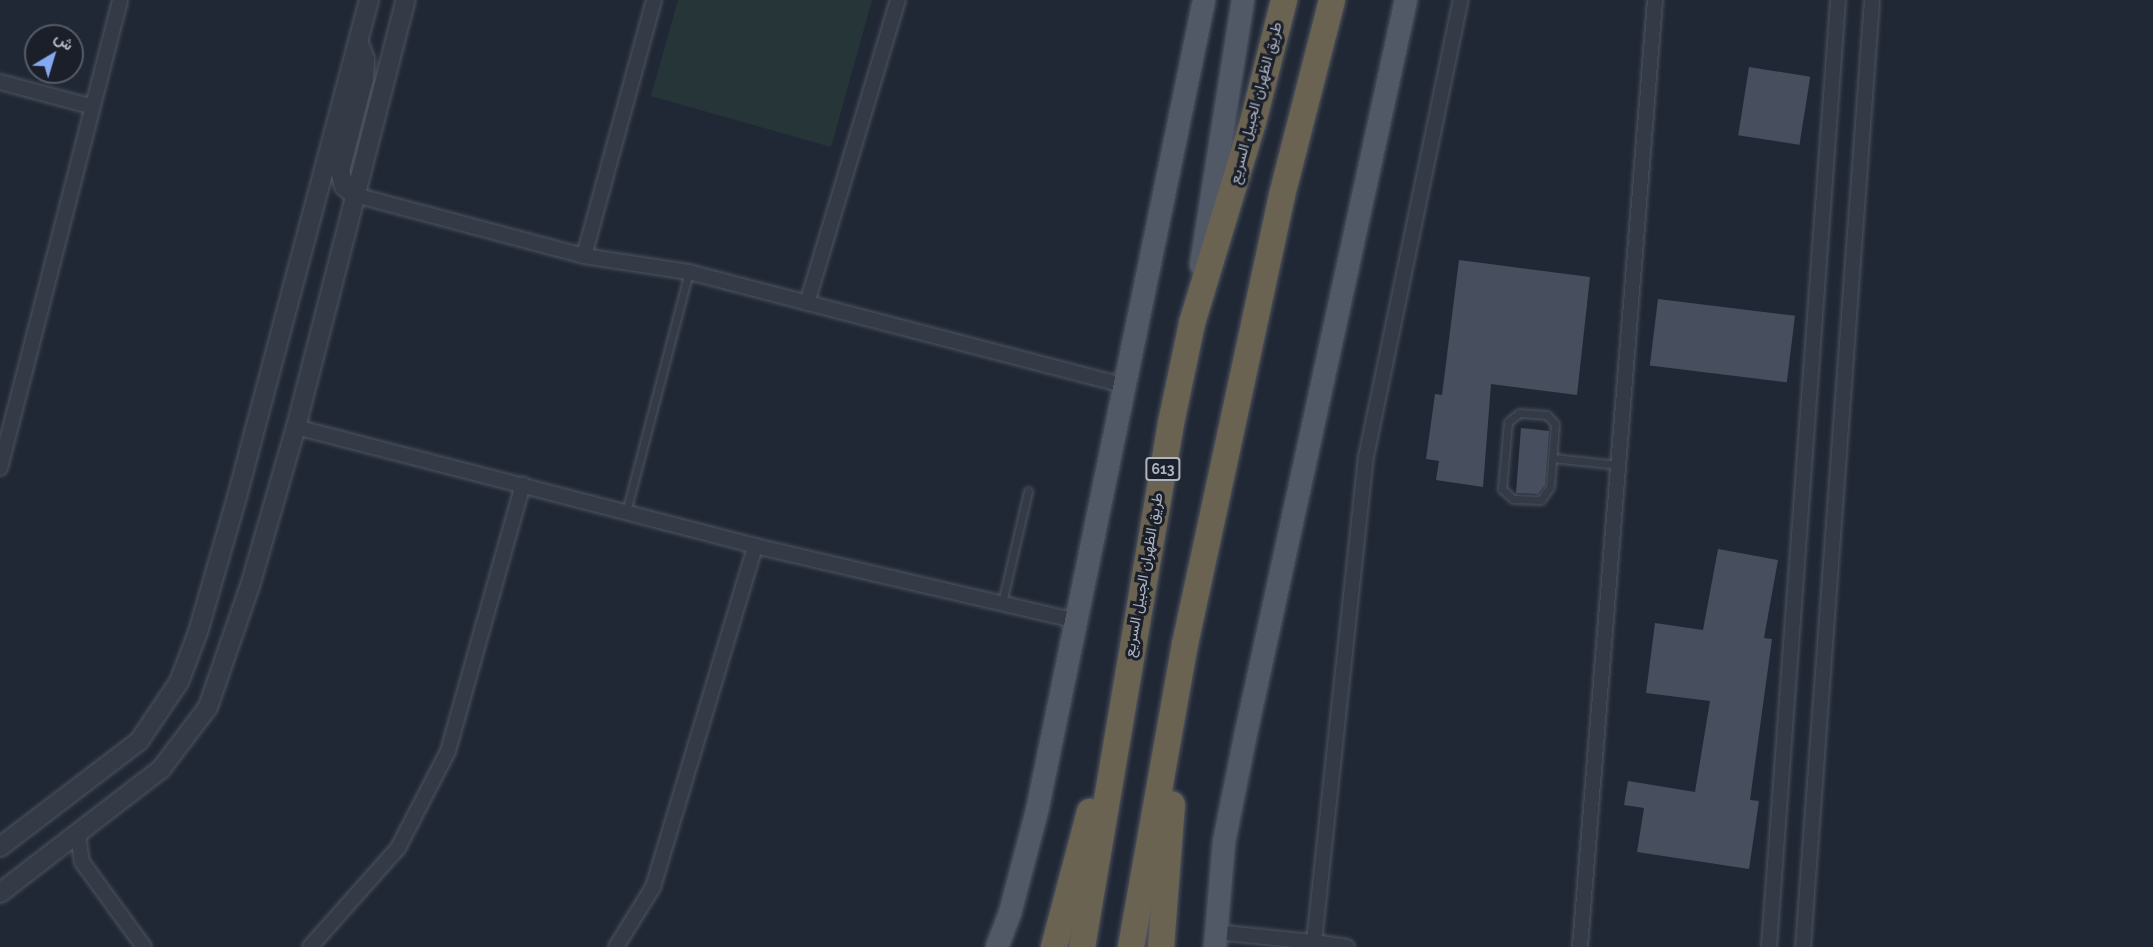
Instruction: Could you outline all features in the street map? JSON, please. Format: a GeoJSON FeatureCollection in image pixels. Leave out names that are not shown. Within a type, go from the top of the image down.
{"type":"FeatureCollection","features":[{"type":"Feature","properties":{"kind":"highway","name":"طريق الظهران الجبيل السريع"},"geometry":{"type":"LineString","coordinates":[[1082,947],[1129,664],[1192,323],[1253,122],[1284,0]]}},
{"type":"Feature","properties":{"kind":"highway"},"geometry":{"type":"LineString","coordinates":[[1131,947],[1185,644],[1282,195],[1332,0]]}},
{"type":"Feature","properties":{"kind":"highway"},"geometry":{"type":"LineString","coordinates":[[1161,947],[1185,644]]}},
{"type":"Feature","properties":{"kind":"highway"},"geometry":{"type":"LineString","coordinates":[[1054,947],[1129,664]]}},
{"type":"Feature","properties":{"kind":"main road"},"geometry":{"type":"LineString","coordinates":[[997,947],[1010,913],[1037,811],[1073,620],[1204,0]]}},
{"type":"Feature","properties":{"kind":"main road"},"geometry":{"type":"LineString","coordinates":[[1192,323],[1243,0]]}},
{"type":"Feature","properties":{"kind":"main road"},"geometry":{"type":"LineString","coordinates":[[1215,939],[1224,842],[1406,0]]}},
{"type":"Feature","properties":{"kind":"street"},"geometry":{"type":"LineString","coordinates":[[0,468],[5,438],[90,106],[120,0]]}},
{"type":"Feature","properties":{"kind":"street"},"geometry":{"type":"LineString","coordinates":[[0,847],[139,741],[179,682],[198,632],[238,494],[369,0]]}},
{"type":"Feature","properties":{"kind":"street"},"geometry":{"type":"LineString","coordinates":[[0,892],[161,770],[208,707],[250,586],[296,427],[406,0]]}},
{"type":"Feature","properties":{"kind":"street"},"geometry":{"type":"LineString","coordinates":[[584,256],[654,0]]}},
{"type":"Feature","properties":{"kind":"street"},"geometry":{"type":"LineString","coordinates":[[807,303],[898,0]]}},
{"type":"Feature","properties":{"kind":"street"},"geometry":{"type":"LineString","coordinates":[[1314,942],[1366,457],[1461,0]]}},
{"type":"Feature","properties":{"kind":"street"},"geometry":{"type":"LineString","coordinates":[[1580,947],[1655,0]]}},
{"type":"Feature","properties":{"kind":"street"},"geometry":{"type":"LineString","coordinates":[[1769,947],[1838,0]]}},
{"type":"Feature","properties":{"kind":"street"},"geometry":{"type":"LineString","coordinates":[[1803,947],[1872,0]]}},
{"type":"Feature","properties":{"kind":"street"},"geometry":{"type":"LineString","coordinates":[[358,41],[365,59],[364,78],[340,171],[344,186],[355,195],[584,256],[689,272],[1123,385]]}},
{"type":"Feature","properties":{"kind":"street"},"geometry":{"type":"LineString","coordinates":[[0,82],[90,106]]}},
{"type":"Feature","properties":{"kind":"street"},"geometry":{"type":"LineString","coordinates":[[296,427],[755,546],[1073,620]]}},
{"type":"Feature","properties":{"kind":"street"},"geometry":{"type":"LineString","coordinates":[[310,947],[398,848],[448,751],[522,484]]}},
{"type":"Feature","properties":{"kind":"street"},"geometry":{"type":"LineString","coordinates":[[616,947],[653,887],[755,546]]}},
{"type":"Feature","properties":{"kind":"street"},"geometry":{"type":"LineString","coordinates":[[78,834],[82,862],[144,947]]}},
{"type":"Feature","properties":{"kind":"street"},"geometry":{"type":"LineString","coordinates":[[1215,939],[1314,942],[1347,947]]}},
{"type":"Feature","properties":{"kind":"lane"},"geometry":{"type":"LineString","coordinates":[[626,512],[689,272]]}},
{"type":"Feature","properties":{"kind":"lane"},"geometry":{"type":"LineString","coordinates":[[1547,415],[1552,419],[1553,458],[1550,487],[1541,500],[1513,499],[1502,489],[1508,422],[1513,416],[1547,415]]}},
{"type":"Feature","properties":{"kind":"lane"},"geometry":{"type":"LineString","coordinates":[[1553,458],[1618,465]]}},
{"type":"Feature","properties":{"kind":"lane"},"geometry":{"type":"LineString","coordinates":[[1002,603],[1028,491]]}},
{"type":"Feature","properties":{"kind":"shaded area"},"geometry":{"type":"Polygon","coordinates":[[[678,0],[872,0],[831,147],[651,96],[678,0]]]}},
{"type":"Feature","properties":{"kind":"building"},"geometry":{"type":"Polygon","coordinates":[[[1749,67],[1810,77],[1799,145],[1738,135],[1749,67]]]}},
{"type":"Feature","properties":{"kind":"building"},"geometry":{"type":"Polygon","coordinates":[[[1459,260],[1590,277],[1577,395],[1491,384],[1483,487],[1436,480],[1439,461],[1426,459],[1435,394],[1442,395],[1459,260]]]}},
{"type":"Feature","properties":{"kind":"building"},"geometry":{"type":"Polygon","coordinates":[[[1658,299],[1795,316],[1787,382],[1650,366],[1658,299]]]}},
{"type":"Feature","properties":{"kind":"building"},"geometry":{"type":"Polygon","coordinates":[[[1521,428],[1549,431],[1545,485],[1538,494],[1516,493],[1521,428]]]}},
{"type":"Feature","properties":{"kind":"building"},"geometry":{"type":"Polygon","coordinates":[[[1718,549],[1778,560],[1764,638],[1772,639],[1750,800],[1759,801],[1749,869],[1637,852],[1644,808],[1624,805],[1628,781],[1695,792],[1710,701],[1646,693],[1655,623],[1703,630],[1718,549]]]}}]}
